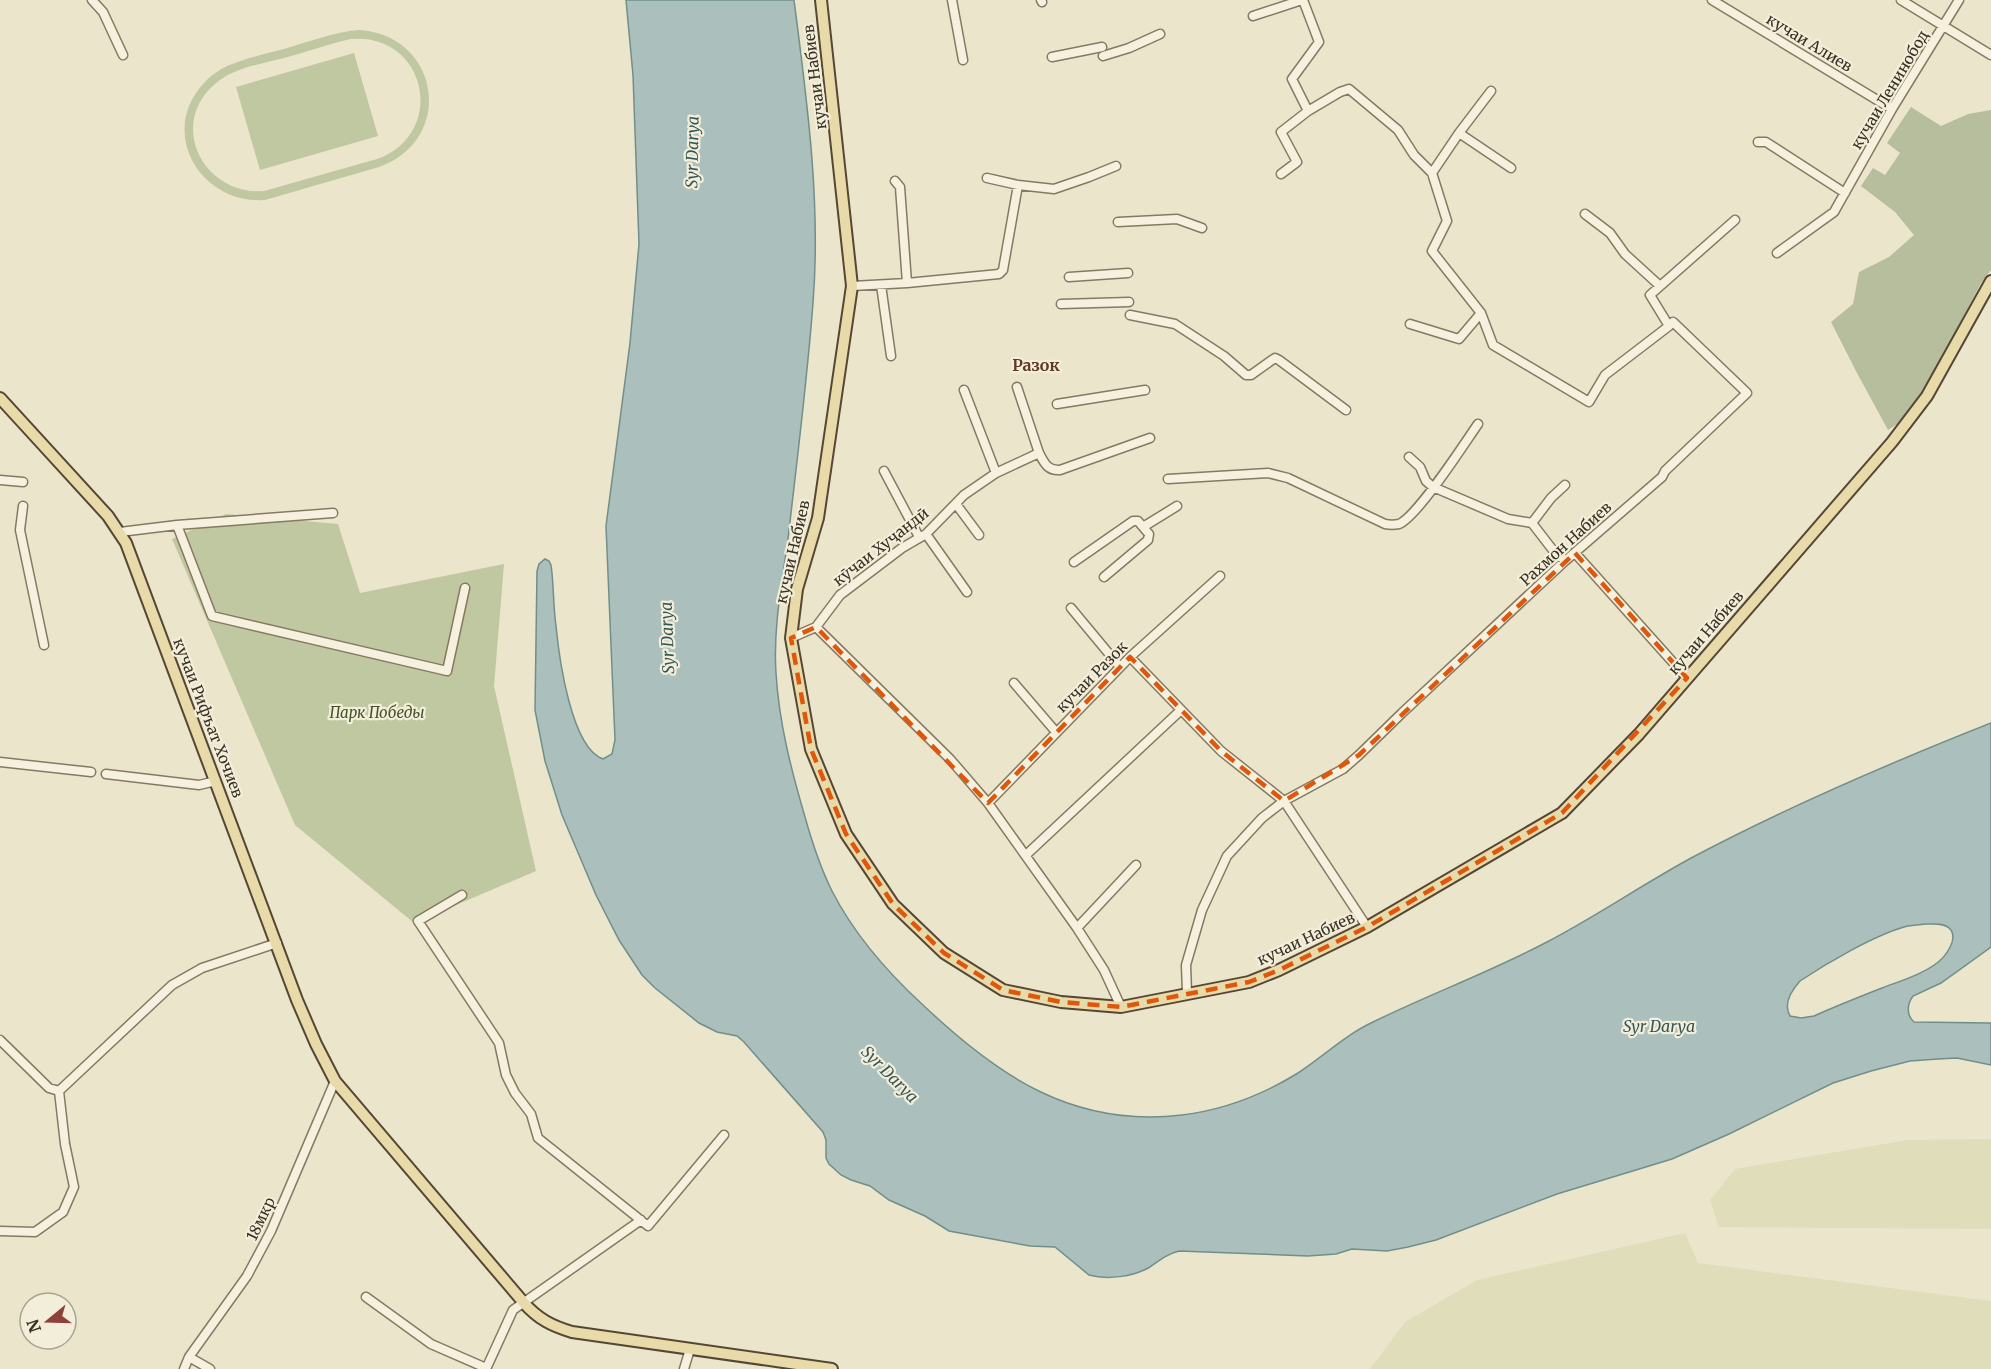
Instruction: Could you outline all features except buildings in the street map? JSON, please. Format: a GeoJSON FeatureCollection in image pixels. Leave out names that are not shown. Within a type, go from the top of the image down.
{"type":"FeatureCollection","features":[{"type":"Feature","properties":{"kind":"main road","name":"кучаи Набиев"},"geometry":{"type":"LineString","coordinates":[[821,0],[852,286],[818,518],[798,589],[790,638],[811,749],[846,834],[893,904],[944,953],[1003,990],[1061,1002],[1121,1006],[1249,982],[1367,927],[1562,813],[1639,734],[1892,442],[1927,396],[1991,281]]}},
{"type":"Feature","properties":{"kind":"main road","name":"кучаи Рифъат Хочиев"},"geometry":{"type":"LineString","coordinates":[[0,398],[108,516],[126,543],[297,1000],[335,1081],[534,1315],[551,1325],[572,1332],[832,1369]]}},
{"type":"Feature","properties":{"kind":"street"},"geometry":{"type":"LineString","coordinates":[[92,0],[103,12],[123,56]]}},
{"type":"Feature","properties":{"kind":"street"},"geometry":{"type":"LineString","coordinates":[[952,0],[963,60]]}},
{"type":"Feature","properties":{"kind":"street"},"geometry":{"type":"LineString","coordinates":[[1252,16],[1303,0],[1319,42],[1292,79],[1308,111]]}},
{"type":"Feature","properties":{"kind":"street","name":"кучаи Алиев"},"geometry":{"type":"LineString","coordinates":[[1712,0],[1892,109]]}},
{"type":"Feature","properties":{"kind":"street"},"geometry":{"type":"LineString","coordinates":[[1901,0],[1991,55]]}},
{"type":"Feature","properties":{"kind":"street","name":"кучаи Ленинобод"},"geometry":{"type":"LineString","coordinates":[[1777,253],[1834,212],[1892,109],[1959,0]]}},
{"type":"Feature","properties":{"kind":"street"},"geometry":{"type":"LineString","coordinates":[[1052,57],[1129,48],[1160,34]]}},
{"type":"Feature","properties":{"kind":"street"},"geometry":{"type":"LineString","coordinates":[[1281,174],[1297,162],[1281,132],[1308,111],[1349,89],[1398,130],[1414,155],[1432,173],[1447,221],[1432,251],[1481,313],[1493,345],[1589,402],[1605,375],[1669,326],[1650,295],[1735,219]]}},
{"type":"Feature","properties":{"kind":"street"},"geometry":{"type":"LineString","coordinates":[[1432,173],[1491,91]]}},
{"type":"Feature","properties":{"kind":"street"},"geometry":{"type":"LineString","coordinates":[[1459,133],[1510,168]]}},
{"type":"Feature","properties":{"kind":"street"},"geometry":{"type":"LineString","coordinates":[[1758,142],[1766,142],[1845,194]]}},
{"type":"Feature","properties":{"kind":"street"},"geometry":{"type":"LineString","coordinates":[[987,178],[1018,185],[1054,189],[1116,166]]}},
{"type":"Feature","properties":{"kind":"street"},"geometry":{"type":"LineString","coordinates":[[895,181],[900,187],[908,283]]}},
{"type":"Feature","properties":{"kind":"street"},"geometry":{"type":"LineString","coordinates":[[852,286],[999,274],[1003,270],[1018,185]]}},
{"type":"Feature","properties":{"kind":"street"},"geometry":{"type":"LineString","coordinates":[[1585,214],[1610,233],[1625,254],[1660,286]]}},
{"type":"Feature","properties":{"kind":"street"},"geometry":{"type":"LineString","coordinates":[[1118,222],[1177,219],[1202,228]]}},
{"type":"Feature","properties":{"kind":"street"},"geometry":{"type":"LineString","coordinates":[[1069,277],[1128,273]]}},
{"type":"Feature","properties":{"kind":"street"},"geometry":{"type":"LineString","coordinates":[[881,285],[891,356]]}},
{"type":"Feature","properties":{"kind":"street"},"geometry":{"type":"LineString","coordinates":[[1061,303],[1130,302]]}},
{"type":"Feature","properties":{"kind":"street"},"geometry":{"type":"LineString","coordinates":[[1410,324],[1459,339],[1481,313]]}},
{"type":"Feature","properties":{"kind":"street"},"geometry":{"type":"LineString","coordinates":[[1130,315],[1175,324],[1224,356],[1246,375],[1251,375],[1275,358],[1280,360],[1346,410]]}},
{"type":"Feature","properties":{"kind":"street","name":"Рахмон Набиев"},"geometry":{"type":"LineString","coordinates":[[1284,801],[1343,769],[1565,561],[1662,477],[1665,471],[1747,393],[1674,321],[1669,326]]}},
{"type":"Feature","properties":{"kind":"street"},"geometry":{"type":"LineString","coordinates":[[1017,387],[1039,453],[1047,467],[1053,471],[1150,438]]}},
{"type":"Feature","properties":{"kind":"street"},"geometry":{"type":"LineString","coordinates":[[964,390],[996,473]]}},
{"type":"Feature","properties":{"kind":"street"},"geometry":{"type":"LineString","coordinates":[[1057,404],[1145,390]]}},
{"type":"Feature","properties":{"kind":"street"},"geometry":{"type":"LineString","coordinates":[[1168,479],[1268,472],[1288,478],[1385,524],[1399,524],[1408,518],[1434,487],[1478,424]]}},
{"type":"Feature","properties":{"kind":"street","name":"кӯчаи Хуҷандӣ"},"geometry":{"type":"LineString","coordinates":[[790,638],[816,627],[840,596],[922,535],[964,495],[996,473],[1039,453]]}},
{"type":"Feature","properties":{"kind":"street"},"geometry":{"type":"LineString","coordinates":[[1408,457],[1420,467],[1425,481],[1434,487],[1508,519],[1532,524],[1565,561]]}},
{"type":"Feature","properties":{"kind":"street"},"geometry":{"type":"LineString","coordinates":[[884,471],[922,535],[967,592]]}},
{"type":"Feature","properties":{"kind":"street"},"geometry":{"type":"LineString","coordinates":[[0,480],[23,482]]}},
{"type":"Feature","properties":{"kind":"street"},"geometry":{"type":"LineString","coordinates":[[1532,524],[1551,498],[1565,485]]}},
{"type":"Feature","properties":{"kind":"street"},"geometry":{"type":"LineString","coordinates":[[956,504],[979,535]]}},
{"type":"Feature","properties":{"kind":"street"},"geometry":{"type":"LineString","coordinates":[[23,506],[20,530],[44,645]]}},
{"type":"Feature","properties":{"kind":"street"},"geometry":{"type":"LineString","coordinates":[[1143,527],[1177,506]]}},
{"type":"Feature","properties":{"kind":"street"},"geometry":{"type":"LineString","coordinates":[[120,532],[177,525],[333,513]]}},
{"type":"Feature","properties":{"kind":"street"},"geometry":{"type":"LineString","coordinates":[[1074,562],[1133,520],[1138,521],[1149,534],[1148,540],[1104,577]]}},
{"type":"Feature","properties":{"kind":"street"},"geometry":{"type":"LineString","coordinates":[[177,525],[212,616],[447,671],[465,588]]}},
{"type":"Feature","properties":{"kind":"street"},"geometry":{"type":"LineString","coordinates":[[1575,553],[1687,678]]}},
{"type":"Feature","properties":{"kind":"street","name":"кучаи Разок"},"geometry":{"type":"LineString","coordinates":[[988,803],[1130,657],[1220,576]]}},
{"type":"Feature","properties":{"kind":"street"},"geometry":{"type":"LineString","coordinates":[[1071,608],[1120,667]]}},
{"type":"Feature","properties":{"kind":"street"},"geometry":{"type":"LineString","coordinates":[[816,627],[950,759],[988,803],[1077,928],[1104,970],[1121,1006]]}},
{"type":"Feature","properties":{"kind":"street","name":"кучаи Набиев"},"geometry":{"type":"LineString","coordinates":[[1130,657],[1221,751],[1284,801],[1367,927]]}},
{"type":"Feature","properties":{"kind":"street"},"geometry":{"type":"LineString","coordinates":[[1014,683],[1056,732]]}},
{"type":"Feature","properties":{"kind":"street"},"geometry":{"type":"LineString","coordinates":[[1026,855],[1181,710]]}},
{"type":"Feature","properties":{"kind":"street"},"geometry":{"type":"LineString","coordinates":[[0,762],[91,772]]}},
{"type":"Feature","properties":{"kind":"street"},"geometry":{"type":"LineString","coordinates":[[106,774],[200,785],[216,781]]}},
{"type":"Feature","properties":{"kind":"street"},"geometry":{"type":"LineString","coordinates":[[1187,993],[1186,965],[1203,910],[1227,856],[1262,818],[1284,801]]}},
{"type":"Feature","properties":{"kind":"street"},"geometry":{"type":"LineString","coordinates":[[1077,928],[1136,865]]}},
{"type":"Feature","properties":{"kind":"street"},"geometry":{"type":"LineString","coordinates":[[462,895],[418,921],[499,1043],[507,1075],[515,1093],[531,1114],[538,1138],[648,1226],[724,1135]]}},
{"type":"Feature","properties":{"kind":"street"},"geometry":{"type":"LineString","coordinates":[[59,1091],[172,985],[202,968],[277,944]]}},
{"type":"Feature","properties":{"kind":"street"},"geometry":{"type":"LineString","coordinates":[[0,1040],[49,1088],[59,1091]]}},
{"type":"Feature","properties":{"kind":"street","name":"18мкр"},"geometry":{"type":"LineString","coordinates":[[184,1369],[189,1357],[247,1276],[267,1240],[335,1081]]}},
{"type":"Feature","properties":{"kind":"street"},"geometry":{"type":"LineString","coordinates":[[0,1231],[34,1232],[63,1212],[74,1187],[65,1144],[59,1091]]}},
{"type":"Feature","properties":{"kind":"street"},"geometry":{"type":"LineString","coordinates":[[366,1297],[431,1344],[486,1368],[513,1310],[641,1220]]}},
{"type":"Feature","properties":{"kind":"street"},"geometry":{"type":"LineString","coordinates":[[684,1369],[690,1349]]}},
{"type":"Feature","properties":{"kind":"street"},"geometry":{"type":"LineString","coordinates":[[189,1357],[210,1369]]}},
{"type":"Feature","properties":{"kind":"highlighted area"},"geometry":{"type":"Polygon","coordinates":[[[1575,553],[1687,678],[1562,813],[1367,927],[1279,970],[1249,982],[1121,1007],[1061,1002],[1003,990],[944,953],[893,904],[846,834],[811,749],[791,638],[816,627],[988,803],[1130,657],[1221,751],[1284,801],[1359,755],[1575,553]]]}},
{"type":"Feature","properties":{"kind":"shaded area"},"geometry":{"type":"Polygon","coordinates":[[[1991,1139],[1991,1229],[1719,1227],[1710,1200],[1735,1169],[1908,1140],[1991,1139]]]}},
{"type":"Feature","properties":{"kind":"shaded area"},"geometry":{"type":"Polygon","coordinates":[[[1685,1233],[1698,1263],[1991,1301],[1991,1369],[1370,1369],[1405,1322],[1477,1280],[1685,1233]]]}},
{"type":"Feature","properties":{"kind":"green space"},"geometry":{"type":"Polygon","coordinates":[[[359,30],[386,36],[407,50],[421,68],[428,90],[428,113],[420,134],[404,153],[379,167],[265,200],[242,198],[221,191],[205,178],[193,161],[186,142],[185,122],[191,101],[207,79],[221,69],[241,61],[359,30]],[[351,39],[334,43],[248,67],[230,74],[215,84],[201,101],[194,119],[194,137],[199,155],[209,170],[224,182],[243,190],[264,191],[377,159],[399,146],[414,128],[420,108],[419,87],[411,67],[397,52],[377,41],[351,39]]]}},
{"type":"Feature","properties":{"kind":"green space"},"geometry":{"type":"Polygon","coordinates":[[[354,53],[378,136],[260,170],[236,87],[354,53]]]}},
{"type":"Feature","properties":{"kind":"green space"},"geometry":{"type":"Polygon","coordinates":[[[1911,107],[1941,126],[1968,114],[1991,110],[1991,270],[1981,283],[1924,391],[1899,423],[1888,430],[1831,322],[1853,304],[1859,272],[1889,257],[1914,235],[1895,212],[1861,186],[1873,168],[1885,175],[1900,153],[1887,143],[1911,107]]]}},
{"type":"Feature","properties":{"kind":"green space","name":"Парк Победы"},"geometry":{"type":"Polygon","coordinates":[[[226,514],[338,524],[360,593],[504,564],[494,686],[536,871],[414,923],[295,825],[172,539],[226,514]]]}},
{"type":"Feature","properties":{"kind":"water","name":"Syr Darya"},"geometry":{"type":"Polygon","coordinates":[[[626,0],[794,0],[804,76],[814,189],[815,265],[805,392],[777,622],[776,673],[786,746],[813,845],[828,882],[850,922],[872,952],[897,979],[951,1031],[980,1054],[1040,1092],[1072,1105],[1106,1113],[1143,1117],[1182,1115],[1228,1105],[1285,1081],[1353,1033],[1373,1022],[1547,942],[1674,867],[1729,838],[1840,786],[1991,723],[1991,947],[1941,983],[1913,996],[1908,1009],[1914,1022],[1991,1023],[1991,1065],[1957,1058],[1910,1061],[1871,1071],[1833,1083],[1672,1159],[1557,1194],[1436,1240],[1408,1247],[1387,1251],[1352,1249],[1336,1254],[1308,1256],[1179,1251],[1150,1267],[1120,1277],[1089,1275],[1055,1247],[1030,1246],[949,1231],[925,1216],[889,1200],[870,1186],[841,1175],[826,1158],[826,1140],[823,1132],[744,1042],[737,1036],[717,1032],[699,1023],[642,975],[619,940],[596,895],[562,815],[545,761],[535,710],[537,571],[539,564],[545,559],[551,565],[560,658],[575,720],[592,751],[603,759],[612,754],[615,740],[606,526],[630,343],[639,244],[633,75],[626,0]],[[1930,924],[1904,927],[1878,937],[1837,958],[1800,981],[1789,998],[1787,1007],[1790,1016],[1801,1018],[1814,1016],[1931,967],[1947,952],[1953,937],[1947,926],[1930,924]]]}},
{"type":"Feature","properties":{"kind":"district","name":"Разок"},"geometry":{"type":"Point","coordinates":[1036,365]}}]}
